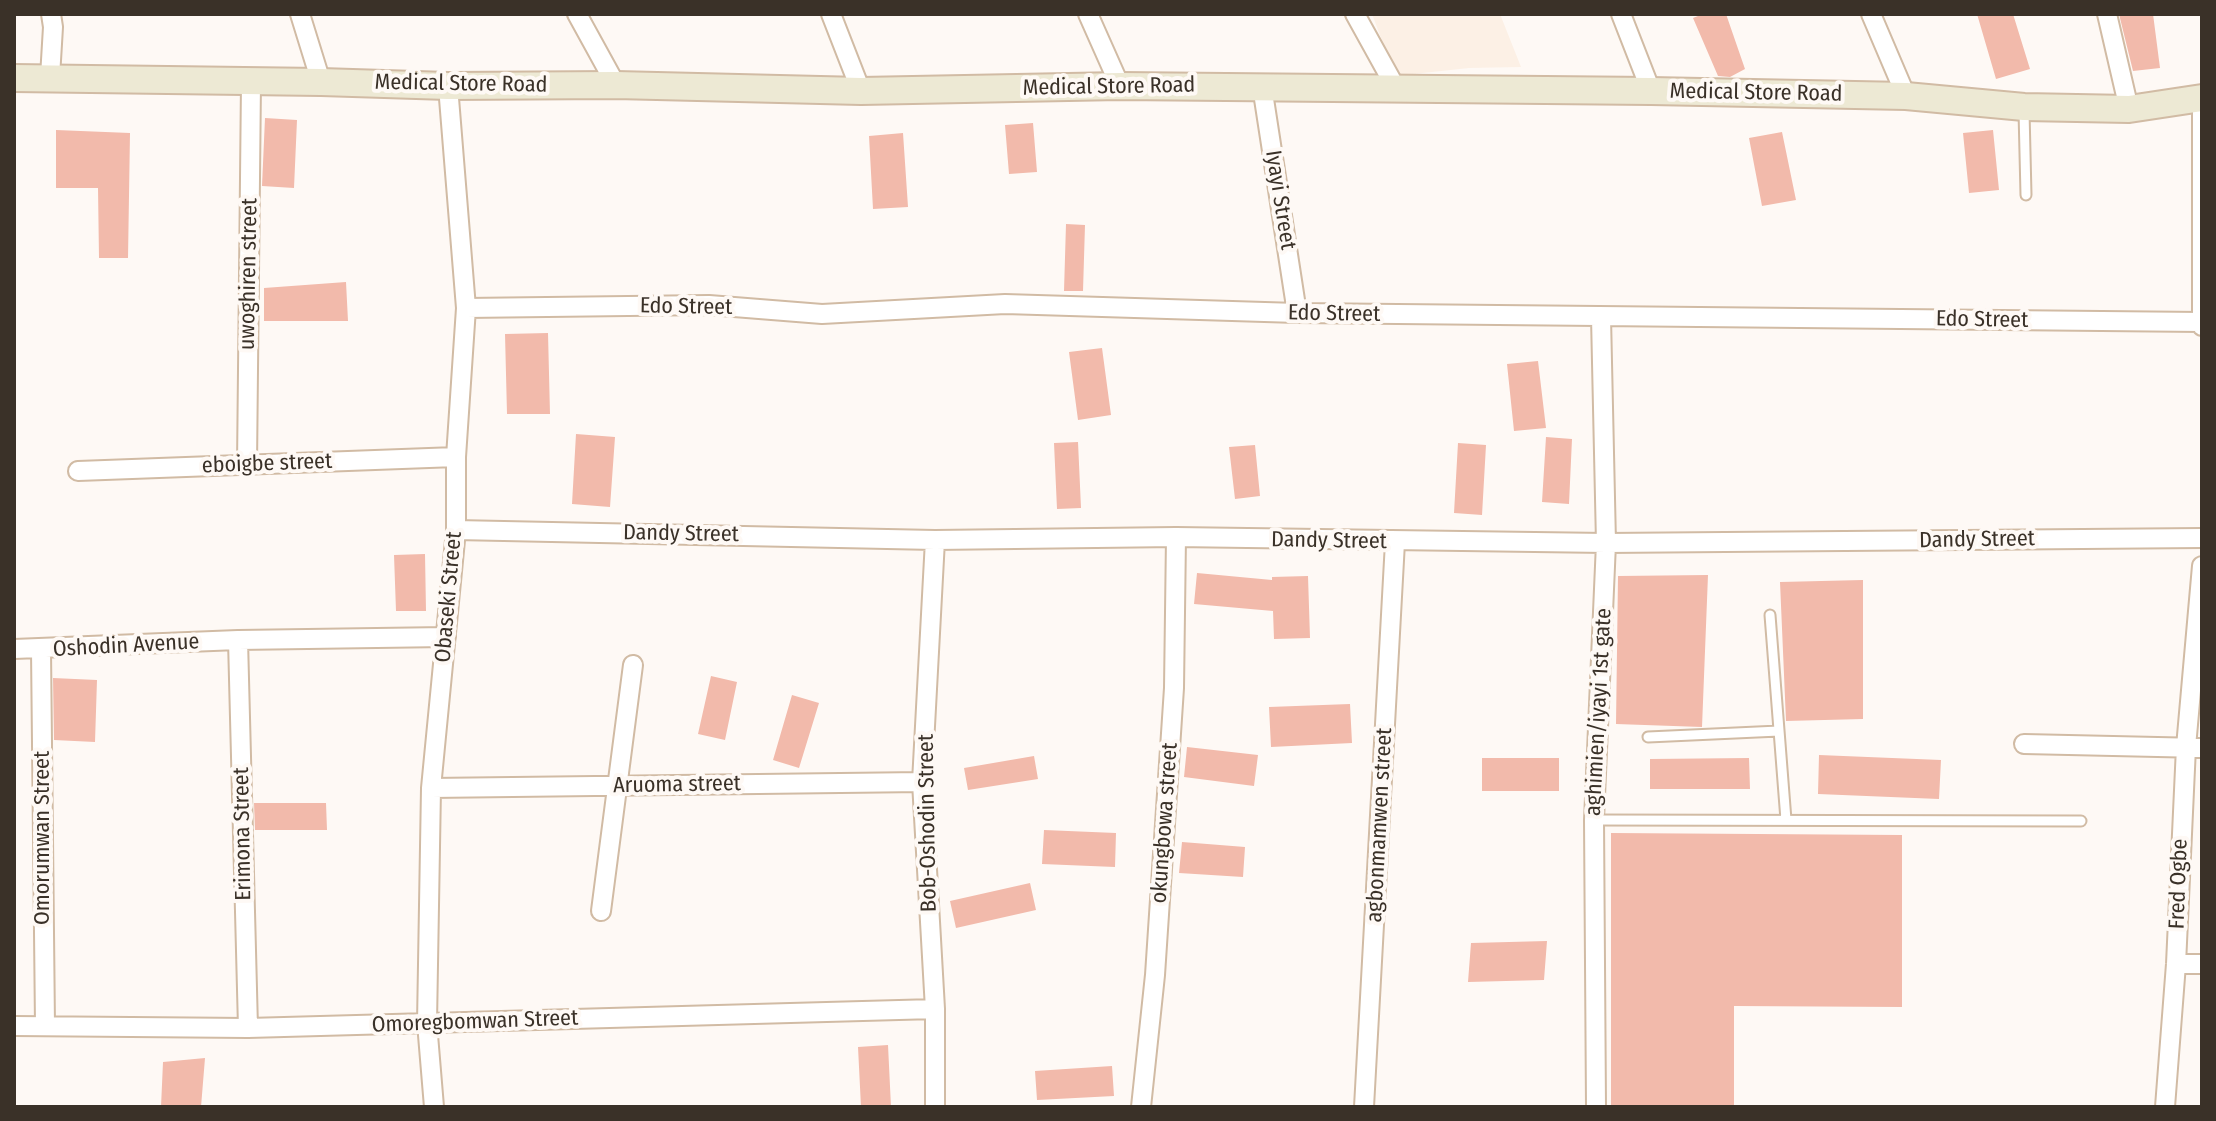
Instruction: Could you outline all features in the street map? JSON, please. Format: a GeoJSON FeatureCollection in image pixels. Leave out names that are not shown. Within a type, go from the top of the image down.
{"type":"FeatureCollection","features":[{"type":"Feature","properties":{"kind":"street"},"geometry":{"type":"LineString","coordinates":[[50,77],[51,14]]}},
{"type":"Feature","properties":{"kind":"street"},"geometry":{"type":"LineString","coordinates":[[300,14],[321,82]]}},
{"type":"Feature","properties":{"kind":"street"},"geometry":{"type":"LineString","coordinates":[[577,14],[616,85]]}},
{"type":"Feature","properties":{"kind":"street"},"geometry":{"type":"LineString","coordinates":[[831,14],[861,91]]}},
{"type":"Feature","properties":{"kind":"street"},"geometry":{"type":"LineString","coordinates":[[1088,14],[1120,86]]}},
{"type":"Feature","properties":{"kind":"street"},"geometry":{"type":"LineString","coordinates":[[1355,14],[1397,90]]}},
{"type":"Feature","properties":{"kind":"street"},"geometry":{"type":"LineString","coordinates":[[1621,14],[1651,91]]}},
{"type":"Feature","properties":{"kind":"street"},"geometry":{"type":"LineString","coordinates":[[1871,14],[1906,96]]}},
{"type":"Feature","properties":{"kind":"street"},"geometry":{"type":"LineString","coordinates":[[2107,14],[2129,109]]}},
{"type":"Feature","properties":{"kind":"street","name":"Medical Store Road"},"geometry":{"type":"LineString","coordinates":[[14,78],[861,91],[1120,86],[1651,91],[1906,96],[2024,107],[2129,109],[2202,98]]}},
{"type":"Feature","properties":{"kind":"street","name":"uwoghiren street"},"geometry":{"type":"LineString","coordinates":[[247,465],[251,82]]}},
{"type":"Feature","properties":{"kind":"street","name":"Obaseki Street"},"geometry":{"type":"LineString","coordinates":[[434,1107],[427,1023],[431,788],[456,530],[456,457],[466,308],[448,86]]}},
{"type":"Feature","properties":{"kind":"street","name":"Iyayi Street"},"geometry":{"type":"LineString","coordinates":[[1262,86],[1297,313]]}},
{"type":"Feature","properties":{"kind":"street"},"geometry":{"type":"LineString","coordinates":[[2202,98],[2202,324]]}},
{"type":"Feature","properties":{"kind":"street","name":"Edo Street"},"geometry":{"type":"LineString","coordinates":[[466,308],[709,305],[822,314],[1005,304],[1297,313],[2202,324]]}},
{"type":"Feature","properties":{"kind":"street","name":"aghimien/iyayi 1st gate"},"geometry":{"type":"LineString","coordinates":[[1596,1107],[1594,820],[1606,543],[1601,317]]}},
{"type":"Feature","properties":{"kind":"street","name":"eboigbe street"},"geometry":{"type":"LineString","coordinates":[[78,471],[456,457]]}},
{"type":"Feature","properties":{"kind":"street","name":"Dandy Street"},"geometry":{"type":"LineString","coordinates":[[456,530],[935,540],[1176,537],[1606,543],[2202,538]]}},
{"type":"Feature","properties":{"kind":"street","name":"okungbowa street"},"geometry":{"type":"LineString","coordinates":[[1141,1107],[1155,975],[1174,688],[1176,537]]}},
{"type":"Feature","properties":{"kind":"street","name":"Bob-Oshodin Street"},"geometry":{"type":"LineString","coordinates":[[935,540],[922,782],[935,1009],[935,1107]]}},
{"type":"Feature","properties":{"kind":"street","name":"agbonmamwen street"},"geometry":{"type":"LineString","coordinates":[[1364,1107],[1395,542]]}},
{"type":"Feature","properties":{"kind":"street","name":"Fred Ogbe"},"geometry":{"type":"LineString","coordinates":[[2165,1107],[2194,747],[2202,566]]}},
{"type":"Feature","properties":{"kind":"street","name":"Oshodin Avenue"},"geometry":{"type":"LineString","coordinates":[[14,649],[238,640],[446,637]]}},
{"type":"Feature","properties":{"kind":"street","name":"Erimona Street"},"geometry":{"type":"LineString","coordinates":[[238,640],[248,1028]]}},
{"type":"Feature","properties":{"kind":"street","name":"Omorumwan Street"},"geometry":{"type":"LineString","coordinates":[[41,650],[45,1026]]}},
{"type":"Feature","properties":{"kind":"street"},"geometry":{"type":"LineString","coordinates":[[601,911],[633,665]]}},
{"type":"Feature","properties":{"kind":"street"},"geometry":{"type":"LineString","coordinates":[[2024,744],[2194,747]]}},
{"type":"Feature","properties":{"kind":"street","name":"Aruoma street"},"geometry":{"type":"LineString","coordinates":[[431,788],[922,782]]}},
{"type":"Feature","properties":{"kind":"street"},"geometry":{"type":"LineString","coordinates":[[2176,964],[2202,964]]}},
{"type":"Feature","properties":{"kind":"street","name":"Omoregbomwan Street"},"geometry":{"type":"LineString","coordinates":[[14,1026],[248,1028],[935,1009]]}},
{"type":"Feature","properties":{"kind":"lane"},"geometry":{"type":"LineString","coordinates":[[2024,107],[2026,195]]}},
{"type":"Feature","properties":{"kind":"lane"},"geometry":{"type":"LineString","coordinates":[[1770,615],[1786,820]]}},
{"type":"Feature","properties":{"kind":"lane"},"geometry":{"type":"LineString","coordinates":[[1648,737],[1779,731]]}},
{"type":"Feature","properties":{"kind":"lane"},"geometry":{"type":"LineString","coordinates":[[1594,820],[2081,821]]}},
{"type":"Feature","properties":{"kind":"shaded area"},"geometry":{"type":"Polygon","coordinates":[[[1372,14],[1500,14],[1521,67],[1469,68],[1395,76],[1372,14]]]}},
{"type":"Feature","properties":{"kind":"building"},"geometry":{"type":"Polygon","coordinates":[[[1703,14],[1726,14],[1745,69],[1730,77],[1718,76],[1693,18],[1703,14]]]}},
{"type":"Feature","properties":{"kind":"building"},"geometry":{"type":"Polygon","coordinates":[[[1977,14],[2013,14],[2030,69],[1996,79],[1977,14]]]}},
{"type":"Feature","properties":{"kind":"building"},"geometry":{"type":"Polygon","coordinates":[[[2119,14],[2153,14],[2160,68],[2133,71],[2119,14]]]}},
{"type":"Feature","properties":{"kind":"building"},"geometry":{"type":"Polygon","coordinates":[[[265,118],[297,120],[294,188],[262,186],[265,118]]]}},
{"type":"Feature","properties":{"kind":"building"},"geometry":{"type":"Polygon","coordinates":[[[1033,123],[1037,172],[1009,174],[1005,125],[1033,123]]]}},
{"type":"Feature","properties":{"kind":"building"},"geometry":{"type":"Polygon","coordinates":[[[56,130],[130,133],[128,258],[99,258],[98,188],[56,188],[56,130]]]}},
{"type":"Feature","properties":{"kind":"building"},"geometry":{"type":"Polygon","coordinates":[[[1993,130],[1999,190],[1969,193],[1963,133],[1993,130]]]}},
{"type":"Feature","properties":{"kind":"building"},"geometry":{"type":"Polygon","coordinates":[[[1782,132],[1796,200],[1762,206],[1749,138],[1782,132]]]}},
{"type":"Feature","properties":{"kind":"building"},"geometry":{"type":"Polygon","coordinates":[[[903,133],[908,207],[873,209],[869,136],[903,133]]]}},
{"type":"Feature","properties":{"kind":"building"},"geometry":{"type":"Polygon","coordinates":[[[1066,224],[1085,225],[1083,291],[1064,291],[1066,224]]]}},
{"type":"Feature","properties":{"kind":"building"},"geometry":{"type":"Polygon","coordinates":[[[346,282],[348,321],[264,321],[264,288],[346,282]]]}},
{"type":"Feature","properties":{"kind":"building"},"geometry":{"type":"Polygon","coordinates":[[[548,333],[550,414],[507,414],[505,334],[548,333]]]}},
{"type":"Feature","properties":{"kind":"building"},"geometry":{"type":"Polygon","coordinates":[[[1102,348],[1111,415],[1078,420],[1069,352],[1102,348]]]}},
{"type":"Feature","properties":{"kind":"building"},"geometry":{"type":"Polygon","coordinates":[[[1538,361],[1546,428],[1514,431],[1507,364],[1538,361]]]}},
{"type":"Feature","properties":{"kind":"building"},"geometry":{"type":"Polygon","coordinates":[[[576,434],[615,437],[610,507],[572,504],[576,434]]]}},
{"type":"Feature","properties":{"kind":"building"},"geometry":{"type":"Polygon","coordinates":[[[1546,437],[1572,439],[1569,504],[1542,502],[1546,437]]]}},
{"type":"Feature","properties":{"kind":"building"},"geometry":{"type":"Polygon","coordinates":[[[1078,442],[1081,508],[1057,509],[1054,443],[1078,442]]]}},
{"type":"Feature","properties":{"kind":"building"},"geometry":{"type":"Polygon","coordinates":[[[1458,443],[1486,445],[1482,515],[1454,513],[1458,443]]]}},
{"type":"Feature","properties":{"kind":"building"},"geometry":{"type":"Polygon","coordinates":[[[1255,445],[1260,496],[1235,499],[1229,447],[1255,445]]]}},
{"type":"Feature","properties":{"kind":"building"},"geometry":{"type":"Polygon","coordinates":[[[425,554],[426,611],[396,611],[394,555],[425,554]]]}},
{"type":"Feature","properties":{"kind":"building"},"geometry":{"type":"Polygon","coordinates":[[[1197,573],[1272,580],[1272,577],[1308,576],[1310,638],[1274,639],[1273,611],[1194,604],[1197,573]]]}},
{"type":"Feature","properties":{"kind":"building"},"geometry":{"type":"Polygon","coordinates":[[[1708,575],[1702,727],[1616,724],[1618,576],[1708,575]]]}},
{"type":"Feature","properties":{"kind":"building"},"geometry":{"type":"Polygon","coordinates":[[[1863,580],[1863,719],[1786,721],[1780,582],[1863,580]]]}},
{"type":"Feature","properties":{"kind":"building"},"geometry":{"type":"Polygon","coordinates":[[[711,676],[737,682],[725,740],[698,734],[711,676]]]}},
{"type":"Feature","properties":{"kind":"building"},"geometry":{"type":"Polygon","coordinates":[[[53,678],[97,680],[95,742],[54,740],[53,678]]]}},
{"type":"Feature","properties":{"kind":"building"},"geometry":{"type":"Polygon","coordinates":[[[792,695],[819,703],[799,768],[773,760],[792,695]]]}},
{"type":"Feature","properties":{"kind":"building"},"geometry":{"type":"Polygon","coordinates":[[[1350,704],[1352,743],[1271,747],[1269,707],[1350,704]]]}},
{"type":"Feature","properties":{"kind":"building"},"geometry":{"type":"Polygon","coordinates":[[[1187,747],[1258,755],[1254,786],[1184,777],[1187,747]]]}},
{"type":"Feature","properties":{"kind":"building"},"geometry":{"type":"Polygon","coordinates":[[[1819,755],[1941,760],[1939,799],[1818,794],[1819,755]]]}},
{"type":"Feature","properties":{"kind":"building"},"geometry":{"type":"Polygon","coordinates":[[[1034,756],[1038,779],[968,790],[964,768],[1034,756]]]}},
{"type":"Feature","properties":{"kind":"building"},"geometry":{"type":"Polygon","coordinates":[[[1482,758],[1559,758],[1559,791],[1482,791],[1482,758]]]}},
{"type":"Feature","properties":{"kind":"building"},"geometry":{"type":"Polygon","coordinates":[[[1749,758],[1750,789],[1650,789],[1650,759],[1749,758]]]}},
{"type":"Feature","properties":{"kind":"building"},"geometry":{"type":"Polygon","coordinates":[[[254,803],[326,803],[327,830],[255,830],[254,803]]]}},
{"type":"Feature","properties":{"kind":"building"},"geometry":{"type":"Polygon","coordinates":[[[1044,830],[1116,833],[1115,867],[1042,864],[1044,830]]]}},
{"type":"Feature","properties":{"kind":"building"},"geometry":{"type":"Polygon","coordinates":[[[1611,833],[1902,835],[1902,1007],[1734,1006],[1734,1107],[1611,1107],[1611,833]]]}},
{"type":"Feature","properties":{"kind":"building"},"geometry":{"type":"Polygon","coordinates":[[[1182,842],[1245,847],[1243,877],[1179,873],[1182,842]]]}},
{"type":"Feature","properties":{"kind":"building"},"geometry":{"type":"Polygon","coordinates":[[[1030,883],[1036,910],[956,928],[950,901],[1030,883]]]}},
{"type":"Feature","properties":{"kind":"building"},"geometry":{"type":"Polygon","coordinates":[[[1547,941],[1544,980],[1468,982],[1471,943],[1547,941]]]}},
{"type":"Feature","properties":{"kind":"building"},"geometry":{"type":"Polygon","coordinates":[[[888,1045],[891,1107],[861,1107],[858,1047],[888,1045]]]}},
{"type":"Feature","properties":{"kind":"building"},"geometry":{"type":"Polygon","coordinates":[[[205,1058],[201,1107],[161,1107],[163,1062],[205,1058]]]}},
{"type":"Feature","properties":{"kind":"building"},"geometry":{"type":"Polygon","coordinates":[[[1112,1066],[1114,1096],[1037,1100],[1035,1071],[1112,1066]]]}}]}
